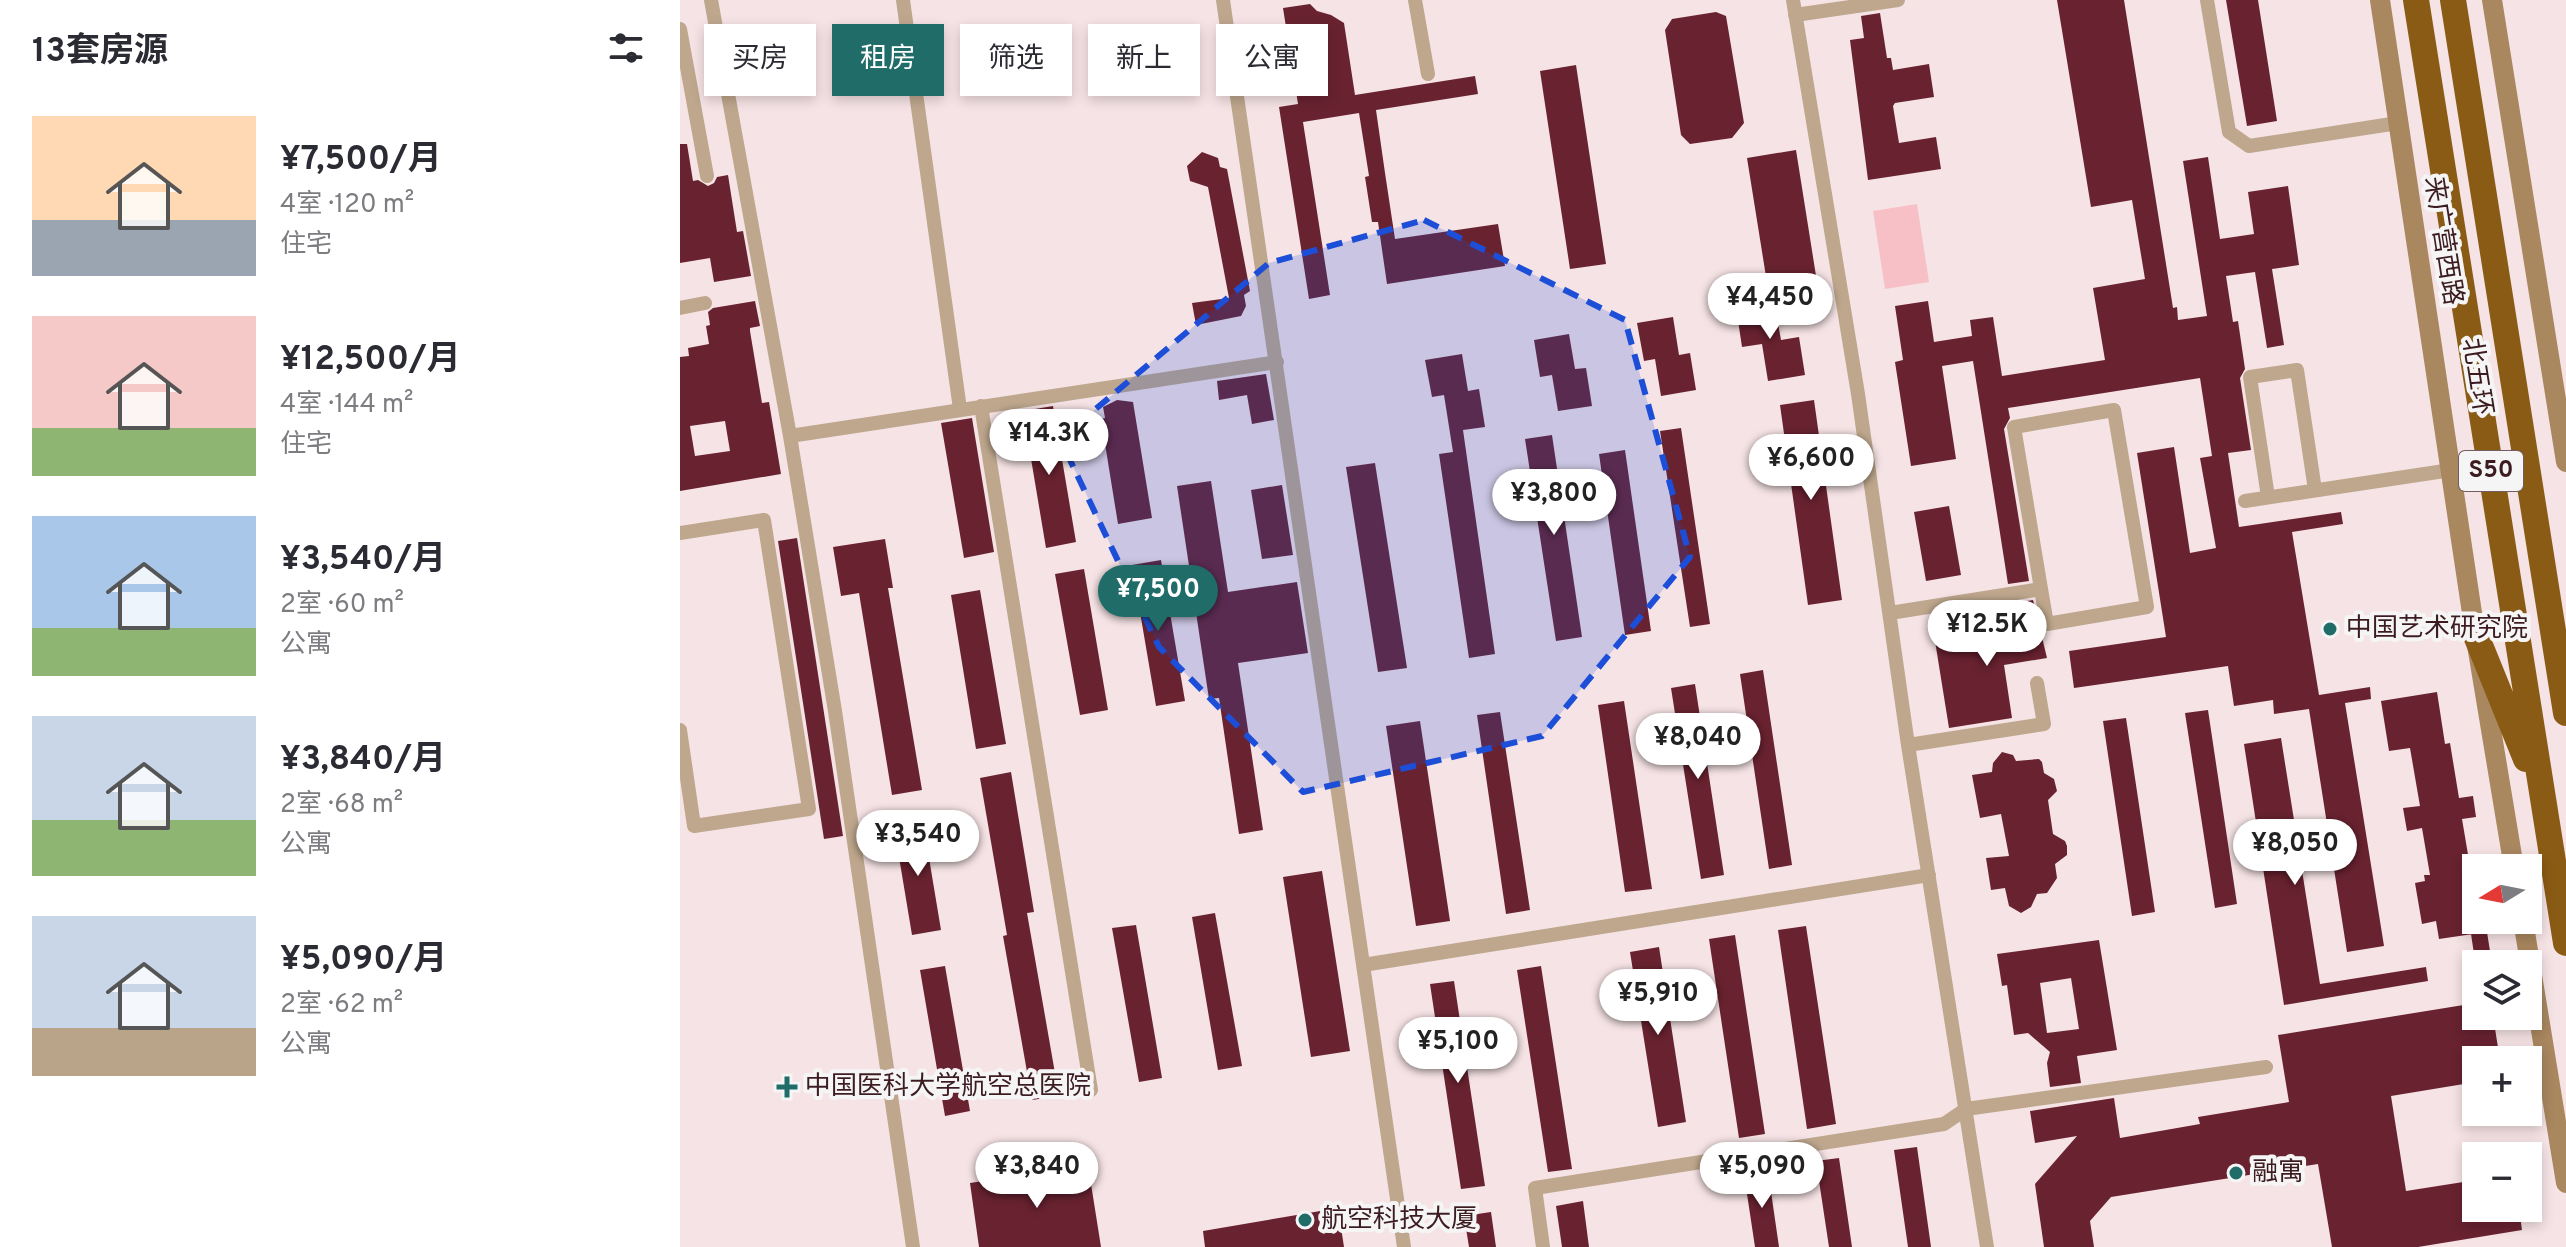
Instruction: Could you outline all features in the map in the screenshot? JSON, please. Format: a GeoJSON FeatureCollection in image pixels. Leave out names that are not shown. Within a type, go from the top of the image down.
{"type":"FeatureCollection","features":[{"type":"Feature","properties":{"kind":"highway","name":"北五环"},"geometry":{"type":"LineString","coordinates":[[2416,0],[2566,943]]}},
{"type":"Feature","properties":{"kind":"highway","name":"北五环"},"geometry":{"type":"LineString","coordinates":[[2453,0],[2566,713]]}},
{"type":"Feature","properties":{"kind":"highway"},"geometry":{"type":"LineString","coordinates":[[2475,633],[2545,806]]}},
{"type":"Feature","properties":{"kind":"street"},"geometry":{"type":"LineString","coordinates":[[711,0],[790,436],[837,727],[913,1247]]}},
{"type":"Feature","properties":{"kind":"street"},"geometry":{"type":"LineString","coordinates":[[903,0],[960,409]]}},
{"type":"Feature","properties":{"kind":"street"},"geometry":{"type":"LineString","coordinates":[[1223,0],[1404,1247]]}},
{"type":"Feature","properties":{"kind":"street"},"geometry":{"type":"LineString","coordinates":[[1415,0],[1428,74]]}},
{"type":"Feature","properties":{"kind":"street"},"geometry":{"type":"LineString","coordinates":[[1898,0],[1794,8],[1858,394],[1908,745],[1987,1247]]}},
{"type":"Feature","properties":{"kind":"street"},"geometry":{"type":"LineString","coordinates":[[2207,0],[2229,132],[2249,146],[2398,123]]}},
{"type":"Feature","properties":{"kind":"street","name":"来广营西路"},"geometry":{"type":"LineString","coordinates":[[2380,0],[2475,633],[2512,854]]}},
{"type":"Feature","properties":{"kind":"street"},"geometry":{"type":"LineString","coordinates":[[2492,0],[2566,462]]}},
{"type":"Feature","properties":{"kind":"street"},"geometry":{"type":"LineString","coordinates":[[680,29],[707,176]]}},
{"type":"Feature","properties":{"kind":"street"},"geometry":{"type":"LineString","coordinates":[[680,308],[705,303]]}},
{"type":"Feature","properties":{"kind":"street"},"geometry":{"type":"LineString","coordinates":[[790,436],[1277,362]]}},
{"type":"Feature","properties":{"kind":"street"},"geometry":{"type":"LineString","coordinates":[[2268,497],[2250,377],[2297,370],[2315,490]]}},
{"type":"Feature","properties":{"kind":"street"},"geometry":{"type":"LineString","coordinates":[[981,406],[1091,1090]]}},
{"type":"Feature","properties":{"kind":"street"},"geometry":{"type":"LineString","coordinates":[[2114,410],[2147,607],[2047,624],[2041,589],[2014,427],[2114,410]]}},
{"type":"Feature","properties":{"kind":"street"},"geometry":{"type":"LineString","coordinates":[[2245,501],[2451,470]]}},
{"type":"Feature","properties":{"kind":"street"},"geometry":{"type":"LineString","coordinates":[[680,533],[764,520],[809,809],[694,826],[680,730]]}},
{"type":"Feature","properties":{"kind":"street"},"geometry":{"type":"LineString","coordinates":[[1890,613],[2041,589]]}},
{"type":"Feature","properties":{"kind":"street"},"geometry":{"type":"LineString","coordinates":[[1908,745],[2044,724],[2037,683]]}},
{"type":"Feature","properties":{"kind":"street"},"geometry":{"type":"LineString","coordinates":[[1363,965],[1929,875]]}},
{"type":"Feature","properties":{"kind":"street"},"geometry":{"type":"LineString","coordinates":[[2525,934],[2566,1183]]}},
{"type":"Feature","properties":{"kind":"street"},"geometry":{"type":"LineString","coordinates":[[1543,1247],[1535,1188],[1944,1124],[1966,1109],[2266,1067]]}},
{"type":"Feature","properties":{"kind":"highlighted area"},"geometry":{"type":"Polygon","coordinates":[[[1424,220],[1625,320],[1690,557],[1542,736],[1303,792],[1159,647],[1060,439],[1269,263],[1424,220]]]}},
{"type":"Feature","properties":{"kind":"shaded area"},"geometry":{"type":"Polygon","coordinates":[[[1917,204],[1929,282],[1885,289],[1873,211],[1917,204]]]}},
{"type":"Feature","properties":{"kind":"building"},"geometry":{"type":"Polygon","coordinates":[[[2057,0],[2124,0],[2173,308],[2177,307],[2178,320],[2207,316],[2183,161],[2208,157],[2220,239],[2254,234],[2248,192],[2288,186],[2299,265],[2272,269],[2284,345],[2267,348],[2255,272],[2226,276],[2233,322],[2238,321],[2245,369],[2240,378],[2251,450],[2228,453],[2239,527],[2341,512],[2343,524],[2292,532],[2319,695],[2370,687],[2371,699],[2345,703],[2384,946],[2347,952],[2309,709],[2274,714],[2273,700],[2234,706],[2228,666],[2074,688],[2069,651],[2166,637],[2137,453],[2174,447],[2190,553],[2216,548],[2200,458],[2212,456],[2200,378],[2008,408],[2010,418],[2004,429],[2029,581],[2008,584],[1973,361],[1942,366],[1956,459],[1911,466],[1895,362],[1903,360],[1895,306],[1928,301],[1934,342],[1972,336],[1970,320],[1993,317],[2002,376],[2105,360],[2093,288],[2145,279],[2132,200],[2091,207],[2057,0]]]}},
{"type":"Feature","properties":{"kind":"building"},"geometry":{"type":"Polygon","coordinates":[[[2226,0],[2258,0],[2277,121],[2247,126],[2226,0]]]}},
{"type":"Feature","properties":{"kind":"building"},"geometry":{"type":"Polygon","coordinates":[[[1310,4],[1317,11],[1344,23],[1355,95],[1475,76],[1478,94],[1376,110],[1395,239],[1498,224],[1505,266],[1387,284],[1378,222],[1372,222],[1365,177],[1369,176],[1359,113],[1303,122],[1330,295],[1309,299],[1279,107],[1298,104],[1297,96],[1328,96],[1328,24],[1286,24],[1283,8],[1310,4]]]}},
{"type":"Feature","properties":{"kind":"building"},"geometry":{"type":"Polygon","coordinates":[[[1716,12],[1726,16],[1744,123],[1732,138],[1690,144],[1681,135],[1665,30],[1672,19],[1716,12]]]}},
{"type":"Feature","properties":{"kind":"building"},"geometry":{"type":"Polygon","coordinates":[[[1880,13],[1887,58],[1891,58],[1893,70],[1929,64],[1934,97],[1895,103],[1899,143],[1936,137],[1941,169],[1868,180],[1850,40],[1864,38],[1861,16],[1880,13]]]}},
{"type":"Feature","properties":{"kind":"building"},"geometry":{"type":"Polygon","coordinates":[[[1576,65],[1606,264],[1570,269],[1540,71],[1576,65]]]}},
{"type":"Feature","properties":{"kind":"building"},"geometry":{"type":"Polygon","coordinates":[[[680,144],[687,144],[693,181],[698,180],[708,186],[717,177],[728,175],[737,232],[743,231],[751,276],[714,282],[710,258],[680,263],[680,144]]]}},
{"type":"Feature","properties":{"kind":"building"},"geometry":{"type":"Polygon","coordinates":[[[1796,150],[1817,282],[1768,289],[1747,158],[1796,150]]]}},
{"type":"Feature","properties":{"kind":"building"},"geometry":{"type":"Polygon","coordinates":[[[1202,152],[1218,158],[1220,167],[1227,169],[1250,291],[1244,295],[1246,306],[1241,316],[1196,325],[1192,303],[1229,298],[1208,187],[1190,181],[1187,166],[1202,152]]]}},
{"type":"Feature","properties":{"kind":"building"},"geometry":{"type":"Polygon","coordinates":[[[755,301],[760,326],[750,328],[750,331],[762,403],[769,402],[781,474],[680,491],[680,357],[689,356],[688,348],[709,344],[706,326],[710,325],[708,312],[713,308],[755,301]],[[725,421],[690,426],[695,456],[730,451],[725,421]]]}},
{"type":"Feature","properties":{"kind":"building"},"geometry":{"type":"Polygon","coordinates":[[[1774,301],[1781,340],[1799,337],[1805,375],[1768,381],[1762,344],[1742,347],[1736,307],[1774,301]]]}},
{"type":"Feature","properties":{"kind":"building"},"geometry":{"type":"Polygon","coordinates":[[[1673,317],[1679,355],[1690,353],[1696,390],[1661,396],[1655,359],[1644,361],[1637,323],[1673,317]]]}},
{"type":"Feature","properties":{"kind":"building"},"geometry":{"type":"Polygon","coordinates":[[[1569,334],[1575,369],[1586,368],[1592,406],[1558,411],[1552,375],[1540,377],[1534,340],[1569,334]]]}},
{"type":"Feature","properties":{"kind":"building"},"geometry":{"type":"Polygon","coordinates":[[[1462,354],[1468,391],[1479,389],[1485,427],[1463,430],[1495,654],[1469,658],[1439,454],[1453,452],[1444,395],[1432,397],[1425,360],[1462,354]]]}},
{"type":"Feature","properties":{"kind":"building"},"geometry":{"type":"Polygon","coordinates":[[[1266,374],[1274,420],[1252,424],[1247,395],[1219,400],[1217,381],[1266,374]]]}},
{"type":"Feature","properties":{"kind":"building"},"geometry":{"type":"Polygon","coordinates":[[[1117,400],[1133,402],[1152,518],[1118,524],[1101,419],[1105,418],[1103,407],[1117,400]]]}},
{"type":"Feature","properties":{"kind":"building"},"geometry":{"type":"Polygon","coordinates":[[[1814,400],[1842,600],[1808,605],[1780,405],[1814,400]]]}},
{"type":"Feature","properties":{"kind":"building"},"geometry":{"type":"Polygon","coordinates":[[[1053,406],[1076,542],[1046,548],[1023,411],[1053,406]]]}},
{"type":"Feature","properties":{"kind":"building"},"geometry":{"type":"Polygon","coordinates":[[[972,418],[994,552],[964,558],[941,423],[972,418]]]}},
{"type":"Feature","properties":{"kind":"building"},"geometry":{"type":"Polygon","coordinates":[[[1681,428],[1710,624],[1690,627],[1660,431],[1681,428]]]}},
{"type":"Feature","properties":{"kind":"building"},"geometry":{"type":"Polygon","coordinates":[[[1552,435],[1582,637],[1556,641],[1525,439],[1552,435]]]}},
{"type":"Feature","properties":{"kind":"building"},"geometry":{"type":"Polygon","coordinates":[[[1625,450],[1651,631],[1625,635],[1599,454],[1625,450]]]}},
{"type":"Feature","properties":{"kind":"building"},"geometry":{"type":"Polygon","coordinates":[[[1375,463],[1407,668],[1378,672],[1346,467],[1375,463]]]}},
{"type":"Feature","properties":{"kind":"building"},"geometry":{"type":"Polygon","coordinates":[[[1211,481],[1228,592],[1297,582],[1308,653],[1238,663],[1263,830],[1239,834],[1219,698],[1209,699],[1177,486],[1211,481]]]}},
{"type":"Feature","properties":{"kind":"building"},"geometry":{"type":"Polygon","coordinates":[[[1282,485],[1293,555],[1262,559],[1251,490],[1282,485]]]}},
{"type":"Feature","properties":{"kind":"building"},"geometry":{"type":"Polygon","coordinates":[[[1949,506],[1961,575],[1926,581],[1914,512],[1949,506]]]}},
{"type":"Feature","properties":{"kind":"building"},"geometry":{"type":"Polygon","coordinates":[[[797,538],[843,836],[824,839],[778,541],[797,538]]]}},
{"type":"Feature","properties":{"kind":"building"},"geometry":{"type":"Polygon","coordinates":[[[885,539],[893,588],[888,588],[922,790],[892,795],[859,593],[841,596],[833,547],[885,539]]]}},
{"type":"Feature","properties":{"kind":"building"},"geometry":{"type":"Polygon","coordinates":[[[1161,560],[1185,701],[1156,706],[1132,565],[1161,560]]]}},
{"type":"Feature","properties":{"kind":"building"},"geometry":{"type":"Polygon","coordinates":[[[1084,569],[1108,710],[1080,715],[1055,574],[1084,569]]]}},
{"type":"Feature","properties":{"kind":"building"},"geometry":{"type":"Polygon","coordinates":[[[980,590],[1006,744],[976,749],[951,595],[980,590]]]}},
{"type":"Feature","properties":{"kind":"building"},"geometry":{"type":"Polygon","coordinates":[[[2033,600],[2047,658],[2004,665],[2012,718],[1949,728],[1935,641],[2014,629],[2010,604],[2033,600]]]}},
{"type":"Feature","properties":{"kind":"building"},"geometry":{"type":"Polygon","coordinates":[[[1763,670],[1792,865],[1769,869],[1740,674],[1763,670]]]}},
{"type":"Feature","properties":{"kind":"building"},"geometry":{"type":"Polygon","coordinates":[[[1695,684],[1724,875],[1701,879],[1671,688],[1695,684]]]}},
{"type":"Feature","properties":{"kind":"building"},"geometry":{"type":"Polygon","coordinates":[[[2437,692],[2445,744],[2450,743],[2459,798],[2473,796],[2476,817],[2462,819],[2468,854],[2462,854],[2462,934],[2473,934],[2439,939],[2436,921],[2422,924],[2415,883],[2425,881],[2424,875],[2430,875],[2422,828],[2407,831],[2403,808],[2420,806],[2410,748],[2389,751],[2381,701],[2437,692]]]}},
{"type":"Feature","properties":{"kind":"building"},"geometry":{"type":"Polygon","coordinates":[[[1624,701],[1652,889],[1625,892],[1598,705],[1624,701]]]}},
{"type":"Feature","properties":{"kind":"building"},"geometry":{"type":"Polygon","coordinates":[[[2208,710],[2237,904],[2215,908],[2185,713],[2208,710]]]}},
{"type":"Feature","properties":{"kind":"building"},"geometry":{"type":"Polygon","coordinates":[[[1500,712],[1530,910],[1506,914],[1477,715],[1500,712]]]}},
{"type":"Feature","properties":{"kind":"building"},"geometry":{"type":"Polygon","coordinates":[[[2126,718],[2155,912],[2132,916],[2103,721],[2126,718]]]}},
{"type":"Feature","properties":{"kind":"building"},"geometry":{"type":"Polygon","coordinates":[[[1420,721],[1450,921],[1416,926],[1386,726],[1420,721]]]}},
{"type":"Feature","properties":{"kind":"building"},"geometry":{"type":"Polygon","coordinates":[[[2281,738],[2320,984],[2426,967],[2428,981],[2284,1005],[2244,744],[2281,738]]]}},
{"type":"Feature","properties":{"kind":"building"},"geometry":{"type":"Polygon","coordinates":[[[2002,752],[2013,755],[2016,761],[2039,759],[2044,773],[2054,779],[2057,791],[2048,800],[2053,834],[2065,841],[2067,846],[2067,855],[2055,864],[2057,878],[2047,893],[2037,894],[2031,907],[2021,913],[2009,906],[2005,888],[1991,890],[1986,858],[2009,856],[2001,814],[1980,818],[1972,775],[1992,772],[1993,763],[2002,752]]]}},
{"type":"Feature","properties":{"kind":"building"},"geometry":{"type":"Polygon","coordinates":[[[1011,772],[1034,912],[1027,913],[1059,1096],[1032,1100],[1003,936],[1007,935],[980,778],[1011,772]]]}},
{"type":"Feature","properties":{"kind":"building"},"geometry":{"type":"Polygon","coordinates":[[[923,822],[941,930],[912,935],[894,827],[923,822]]]}},
{"type":"Feature","properties":{"kind":"building"},"geometry":{"type":"Polygon","coordinates":[[[1322,871],[1350,1051],[1311,1057],[1283,877],[1322,871]]]}},
{"type":"Feature","properties":{"kind":"building"},"geometry":{"type":"Polygon","coordinates":[[[1215,913],[1242,1066],[1218,1070],[1192,917],[1215,913]]]}},
{"type":"Feature","properties":{"kind":"building"},"geometry":{"type":"Polygon","coordinates":[[[1136,925],[1162,1078],[1139,1082],[1112,928],[1136,925]]]}},
{"type":"Feature","properties":{"kind":"building"},"geometry":{"type":"Polygon","coordinates":[[[1806,926],[1836,1124],[1807,1129],[1778,930],[1806,926]]]}},
{"type":"Feature","properties":{"kind":"building"},"geometry":{"type":"Polygon","coordinates":[[[2471,934],[2487,934],[2490,950],[2473,950],[2471,934]]]}},
{"type":"Feature","properties":{"kind":"building"},"geometry":{"type":"Polygon","coordinates":[[[1735,935],[1765,1134],[1739,1138],[1709,939],[1735,935]]]}},
{"type":"Feature","properties":{"kind":"building"},"geometry":{"type":"Polygon","coordinates":[[[2099,940],[2117,1050],[2077,1056],[2081,1083],[2050,1087],[2047,1063],[2050,1052],[2028,1033],[2014,1035],[2007,985],[2002,986],[1997,954],[2099,940]],[[2071,978],[2040,983],[2047,1033],[2079,1029],[2071,978]]]}},
{"type":"Feature","properties":{"kind":"building"},"geometry":{"type":"Polygon","coordinates":[[[1659,947],[1686,1122],[1658,1127],[1630,952],[1659,947]]]}},
{"type":"Feature","properties":{"kind":"building"},"geometry":{"type":"Polygon","coordinates":[[[945,966],[970,1111],[945,1116],[920,970],[945,966]]]}},
{"type":"Feature","properties":{"kind":"building"},"geometry":{"type":"Polygon","coordinates":[[[1541,966],[1572,1169],[1548,1172],[1517,970],[1541,966]]]}},
{"type":"Feature","properties":{"kind":"building"},"geometry":{"type":"Polygon","coordinates":[[[1454,981],[1485,1186],[1461,1189],[1430,984],[1454,981]]]}},
{"type":"Feature","properties":{"kind":"building"},"geometry":{"type":"Polygon","coordinates":[[[2462,1005],[2462,1030],[2495,1030],[2498,1046],[2462,1046],[2462,1084],[2391,1096],[2406,1191],[2462,1182],[2462,1222],[2521,1222],[2522,1230],[2418,1247],[2332,1247],[2318,1164],[2111,1197],[2090,1221],[2094,1247],[2044,1247],[2035,1184],[2077,1136],[2035,1143],[2030,1111],[2114,1098],[2120,1138],[2200,1124],[2198,1117],[2289,1102],[2278,1035],[2462,1005]]]}},
{"type":"Feature","properties":{"kind":"building"},"geometry":{"type":"Polygon","coordinates":[[[1917,1147],[1931,1247],[1908,1247],[1894,1150],[1917,1147]]]}},
{"type":"Feature","properties":{"kind":"building"},"geometry":{"type":"Polygon","coordinates":[[[1839,1158],[1852,1247],[1829,1247],[1816,1161],[1839,1158]]]}},
{"type":"Feature","properties":{"kind":"building"},"geometry":{"type":"Polygon","coordinates":[[[1088,1165],[1101,1247],[979,1247],[970,1183],[1088,1165]]]}},
{"type":"Feature","properties":{"kind":"building"},"geometry":{"type":"Polygon","coordinates":[[[1768,1171],[1779,1247],[1755,1247],[1744,1174],[1768,1171]]]}},
{"type":"Feature","properties":{"kind":"building"},"geometry":{"type":"Polygon","coordinates":[[[1583,1201],[1589,1247],[1562,1247],[1556,1206],[1583,1201]]]}},
{"type":"Feature","properties":{"kind":"building","name":"航空科技大厦"},"geometry":{"type":"Polygon","coordinates":[[[1338,1208],[1344,1247],[1205,1247],[1203,1231],[1338,1208]]]}},
{"type":"Feature","properties":{"kind":"building"},"geometry":{"type":"Polygon","coordinates":[[[1491,1212],[1496,1247],[1469,1247],[1464,1216],[1491,1212]]]}},
{"type":"Feature","properties":{"kind":"place","name":"中国艺术研究院"},"geometry":{"type":"Point","coordinates":[2330,629]}},
{"type":"Feature","properties":{"kind":"place","name":"中国医科大学航空总医院"},"geometry":{"type":"Point","coordinates":[787,1087]}},
{"type":"Feature","properties":{"kind":"place","name":"融寓"},"geometry":{"type":"Point","coordinates":[2236,1173]}},
{"type":"Feature","properties":{"kind":"place","name":"航空科技大厦"},"geometry":{"type":"Point","coordinates":[1305,1220]}}]}
